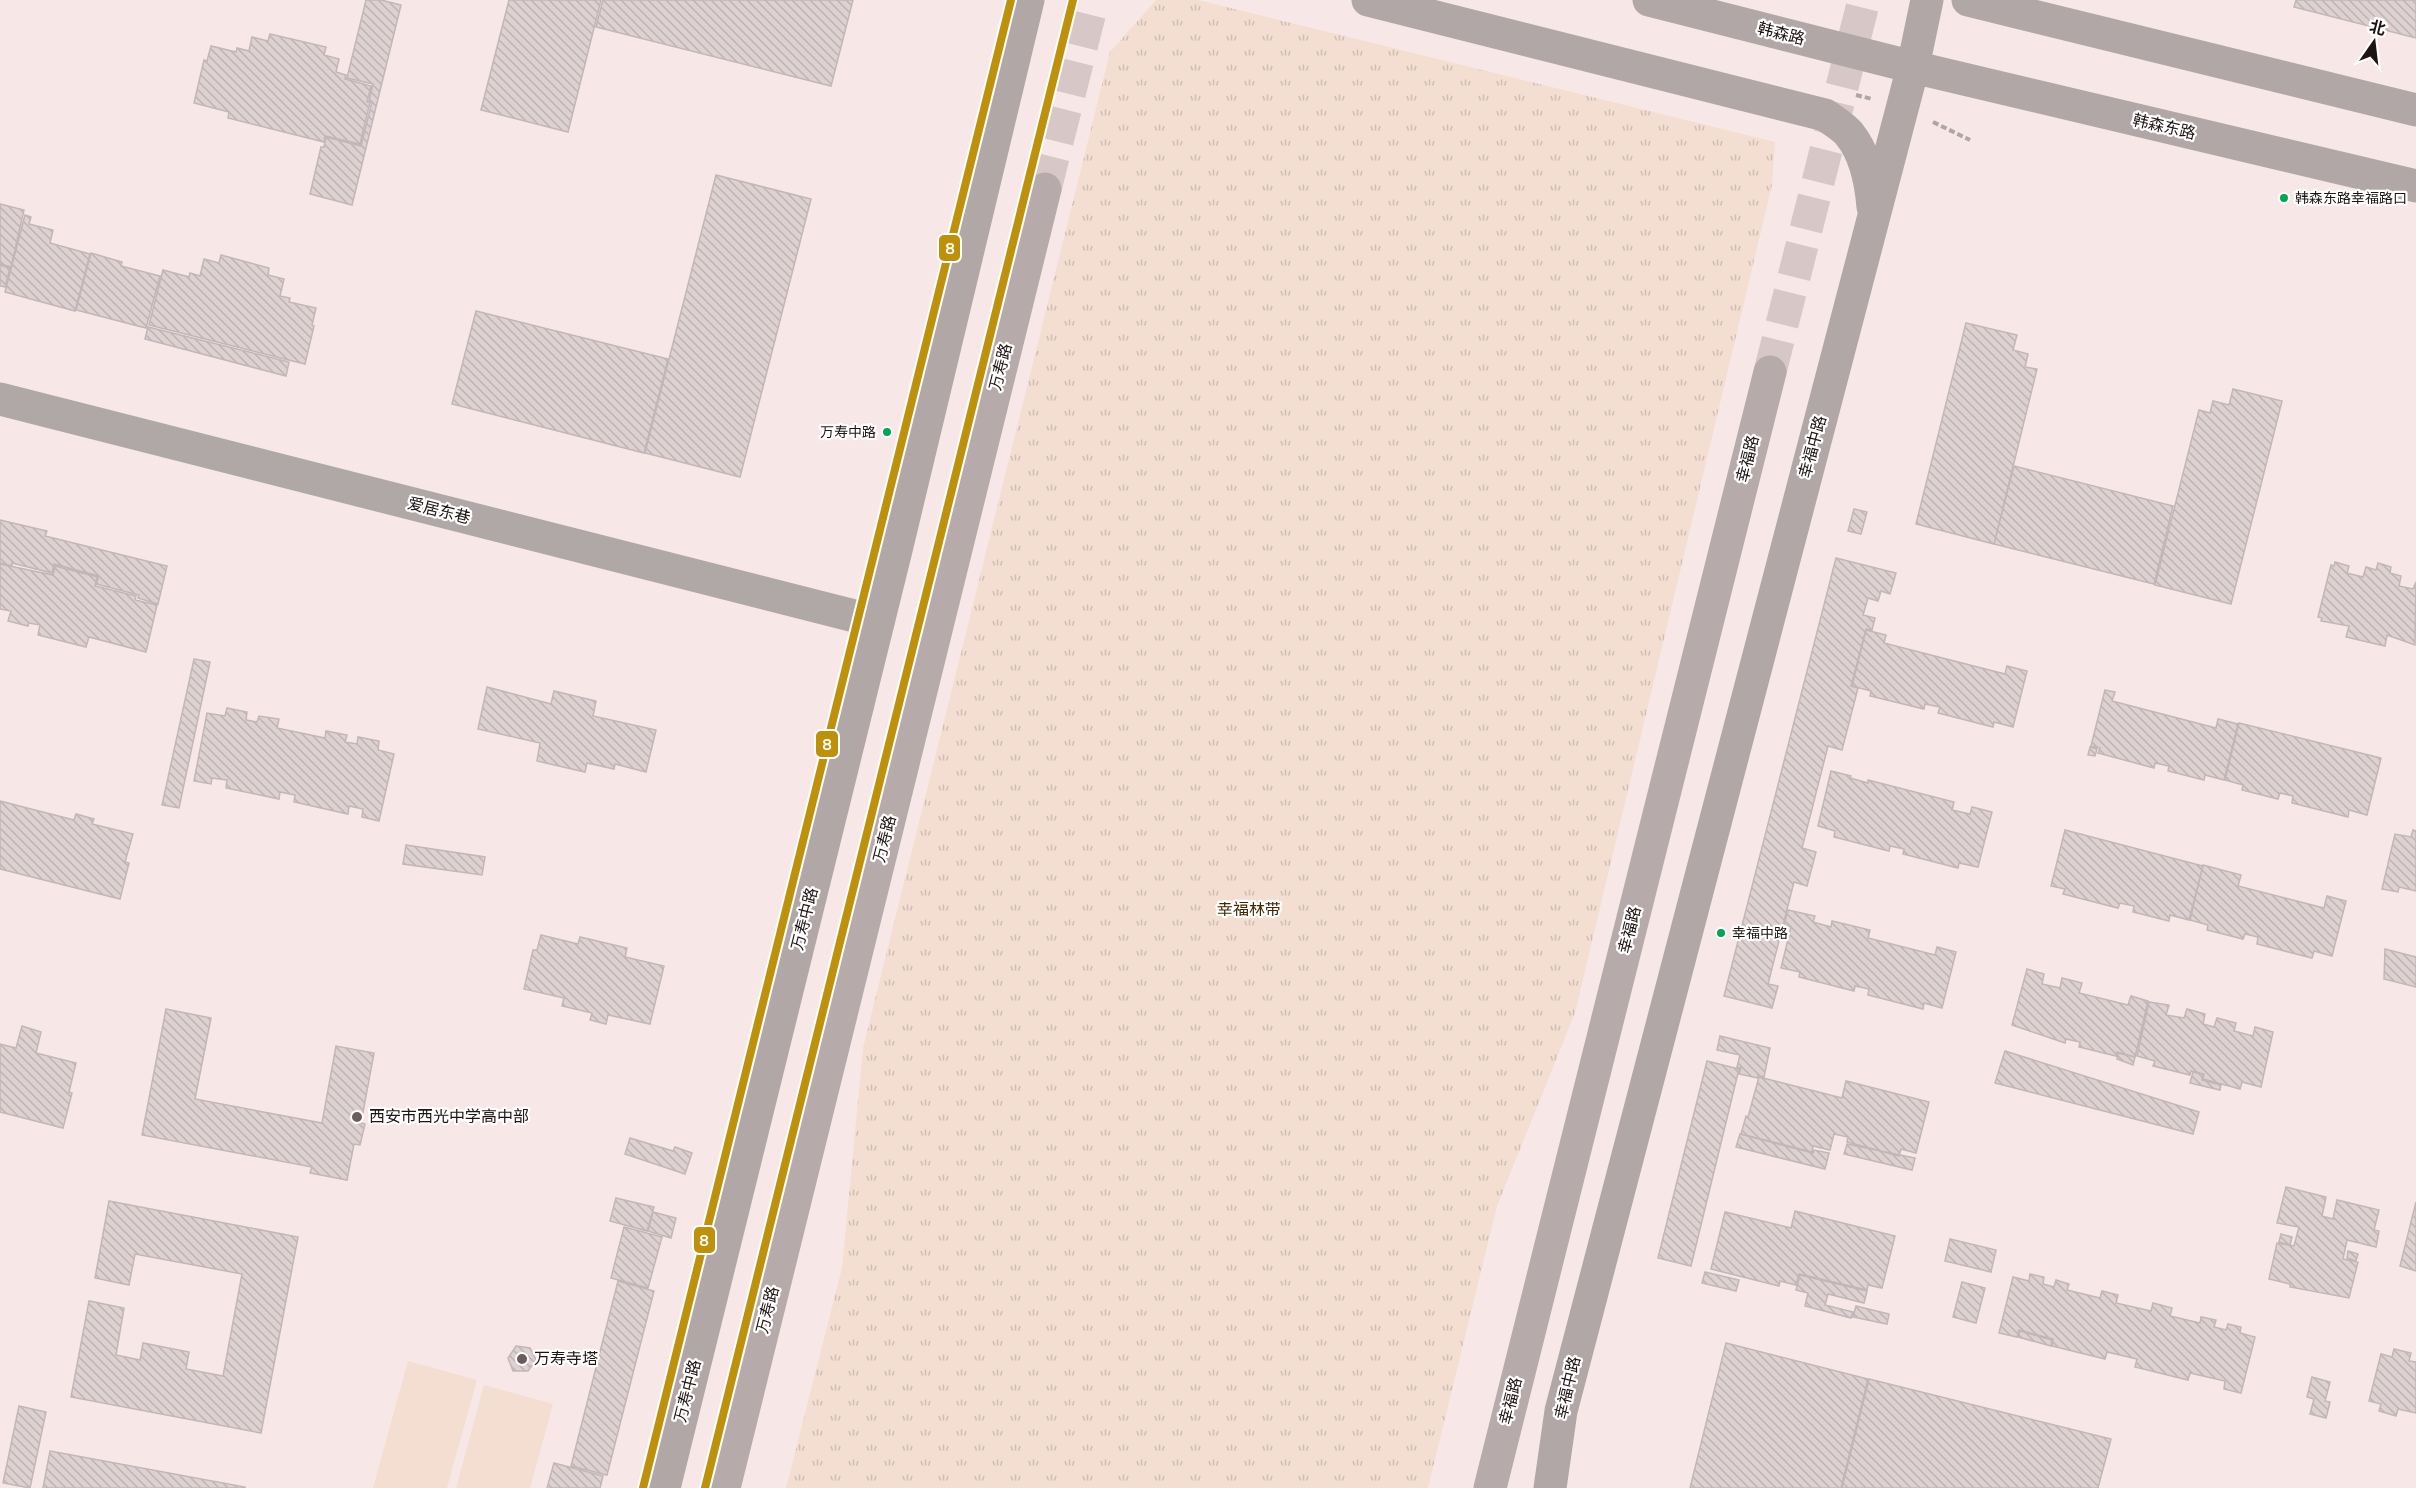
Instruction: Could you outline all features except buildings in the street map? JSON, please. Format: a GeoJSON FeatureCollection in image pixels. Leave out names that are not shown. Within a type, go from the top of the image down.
{"type":"FeatureCollection","features":[{"type":"Feature","properties":{"kind":"main road","name":"万寿中路"},"geometry":{"type":"LineString","coordinates":[[664,1488],[878,622],[1028,0]]}},
{"type":"Feature","properties":{"kind":"main road"},"geometry":{"type":"LineString","coordinates":[[1368,0],[1825,115],[1850,135],[1863,159],[1871,185],[1873,218]]}},
{"type":"Feature","properties":{"kind":"main road","name":"韩森路"},"geometry":{"type":"LineString","coordinates":[[1649,0],[1913,67]]}},
{"type":"Feature","properties":{"kind":"main road","name":"幸福中路"},"geometry":{"type":"LineString","coordinates":[[1550,1488],[1561,1411],[1913,67],[1927,0]]}},
{"type":"Feature","properties":{"kind":"main road"},"geometry":{"type":"LineString","coordinates":[[1968,0],[2416,110]]}},
{"type":"Feature","properties":{"kind":"main road","name":"韩森东路"},"geometry":{"type":"LineString","coordinates":[[1913,67],[2416,186]]}},
{"type":"Feature","properties":{"kind":"main road","name":"万寿路"},"geometry":{"type":"LineString","coordinates":[[724,1488],[1045,189]]}},
{"type":"Feature","properties":{"kind":"main road","name":"幸福路"},"geometry":{"type":"LineString","coordinates":[[1490,1488],[1770,372]]}},
{"type":"Feature","properties":{"kind":"street","name":"爱居东巷"},"geometry":{"type":"LineString","coordinates":[[0,399],[878,622]]}},
{"type":"Feature","properties":{"kind":"green space","name":"幸福林带"},"geometry":{"type":"Polygon","coordinates":[[[1156,0],[1198,0],[1775,142],[1772,185],[1575,1013],[1497,1206],[1428,1488],[786,1488],[842,1268],[863,1048],[1110,52],[1156,0]]]}},
{"type":"Feature","properties":{"kind":"green space"},"geometry":{"type":"Polygon","coordinates":[[[408,1361],[477,1380],[447,1488],[373,1488],[408,1361]]]}},
{"type":"Feature","properties":{"kind":"green space"},"geometry":{"type":"Polygon","coordinates":[[[484,1385],[553,1404],[530,1488],[456,1488],[484,1385]]]}},
{"type":"Feature","properties":{"kind":"tunnel"},"geometry":{"type":"LineString","coordinates":[[1045,189],[1093,0]]}},
{"type":"Feature","properties":{"kind":"tunnel"},"geometry":{"type":"LineString","coordinates":[[1770,372],[1864,0]]}},
{"type":"Feature","properties":{"kind":"transit line","name":"8"},"geometry":{"type":"LineString","coordinates":[[643,1488],[1011,0]]}},
{"type":"Feature","properties":{"kind":"transit line","name":"8"},"geometry":{"type":"LineString","coordinates":[[705,1488],[1073,0]]}},
{"type":"Feature","properties":{"kind":"place","name":"韩森东路幸福路口"},"geometry":{"type":"Point","coordinates":[2284,198]}},
{"type":"Feature","properties":{"kind":"place","name":"万寿中路"},"geometry":{"type":"Point","coordinates":[887,432]}},
{"type":"Feature","properties":{"kind":"place","name":"幸福中路"},"geometry":{"type":"Point","coordinates":[1721,933]}},
{"type":"Feature","properties":{"kind":"place","name":"西安市西光中学高中部"},"geometry":{"type":"Point","coordinates":[357,1117]}},
{"type":"Feature","properties":{"kind":"place","name":"万寿寺塔"},"geometry":{"type":"Point","coordinates":[522,1359]}}]}
